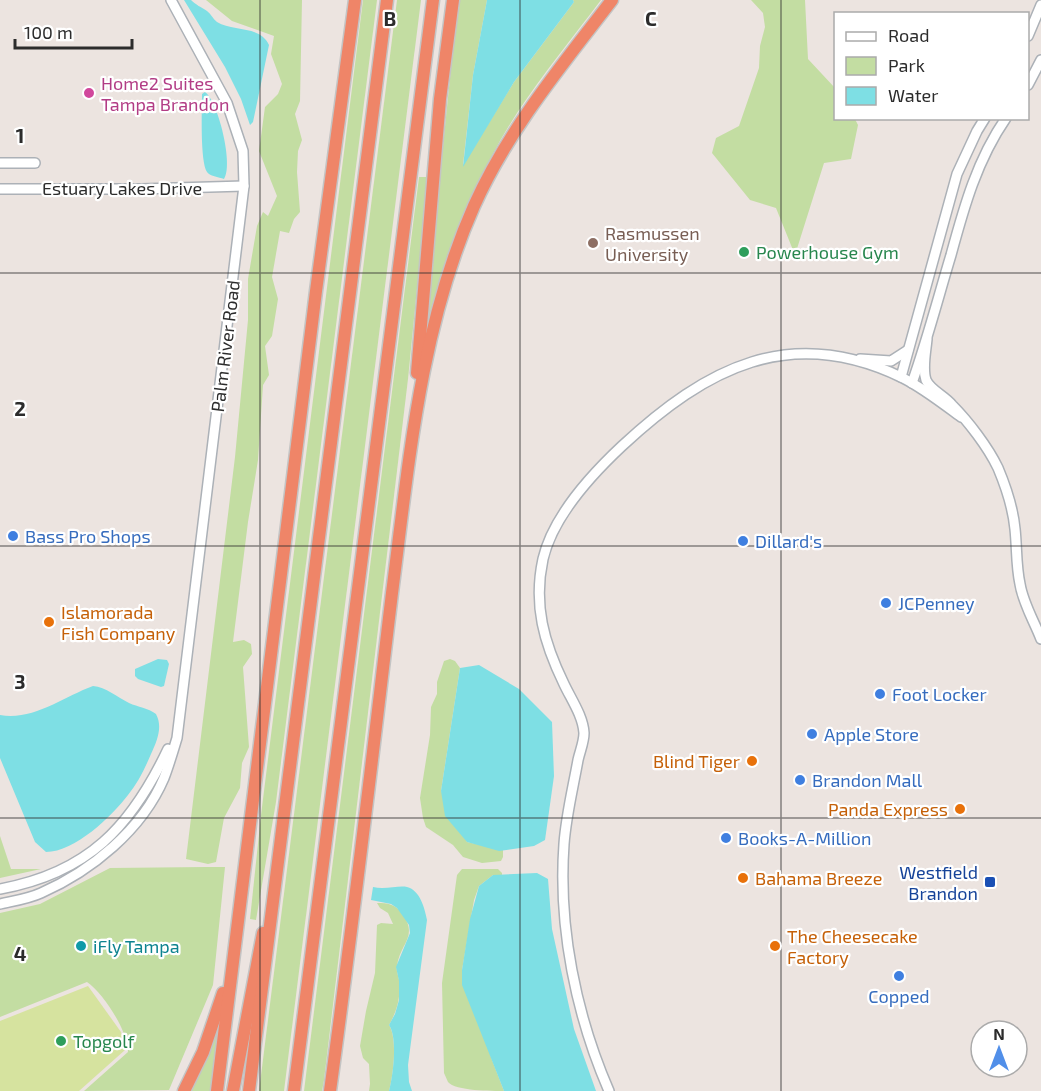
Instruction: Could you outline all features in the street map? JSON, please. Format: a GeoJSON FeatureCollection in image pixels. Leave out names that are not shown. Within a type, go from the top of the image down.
{"type":"FeatureCollection","features":[{"type":"Feature","properties":{"kind":"highway"},"geometry":{"type":"LineString","coordinates":[[218,1091],[314,303],[355,0]]}},
{"type":"Feature","properties":{"kind":"highway"},"geometry":{"type":"LineString","coordinates":[[249,1091],[387,0]]}},
{"type":"Feature","properties":{"kind":"highway"},"geometry":{"type":"LineString","coordinates":[[294,1091],[433,0]]}},
{"type":"Feature","properties":{"kind":"highway"},"geometry":{"type":"LineString","coordinates":[[330,1091],[412,440],[440,99],[453,0]]}},
{"type":"Feature","properties":{"kind":"highway"},"geometry":{"type":"LineString","coordinates":[[412,440],[436,315],[454,255],[475,205],[505,146],[612,0]]}},
{"type":"Feature","properties":{"kind":"highway"},"geometry":{"type":"LineString","coordinates":[[233,1091],[257,955],[274,898]]}},
{"type":"Feature","properties":{"kind":"highway"},"geometry":{"type":"LineString","coordinates":[[184,1091],[213,1029],[233,957]]}},
{"type":"Feature","properties":{"kind":"street","name":"Palm River Road"},"geometry":{"type":"LineString","coordinates":[[0,904],[39,894],[76,875],[116,844],[140,816],[164,777],[177,738],[244,186],[243,151],[227,103],[171,0]]}},
{"type":"Feature","properties":{"kind":"street"},"geometry":{"type":"LineString","coordinates":[[1029,34],[1041,5]]}},
{"type":"Feature","properties":{"kind":"street"},"geometry":{"type":"LineString","coordinates":[[1029,83],[1041,60]]}},
{"type":"Feature","properties":{"kind":"street"},"geometry":{"type":"LineString","coordinates":[[901,377],[957,174],[984,120]]}},
{"type":"Feature","properties":{"kind":"street"},"geometry":{"type":"LineString","coordinates":[[912,383],[927,339],[965,201],[994,135],[1005,120]]}},
{"type":"Feature","properties":{"kind":"street"},"geometry":{"type":"LineString","coordinates":[[0,163],[35,163]]}},
{"type":"Feature","properties":{"kind":"street","name":"Estuary Lakes Drive"},"geometry":{"type":"LineString","coordinates":[[0,189],[244,186]]}},
{"type":"Feature","properties":{"kind":"street"},"geometry":{"type":"LineString","coordinates":[[927,339],[924,369],[926,379],[953,405],[982,441],[997,465],[1011,505],[1019,583],[1041,639]]}},
{"type":"Feature","properties":{"kind":"street"},"geometry":{"type":"LineString","coordinates":[[852,359],[891,361],[908,350]]}},
{"type":"Feature","properties":{"kind":"street"},"geometry":{"type":"LineString","coordinates":[[609,1091],[576,994],[564,907],[564,847],[584,733],[579,714],[552,659],[545,639],[540,599],[540,577],[544,555],[570,505],[606,461],[642,427],[693,389],[738,365],[788,353],[844,357],[901,377],[961,417]]}},
{"type":"Feature","properties":{"kind":"street","name":"Palm River Road"},"geometry":{"type":"LineString","coordinates":[[0,889],[23,885],[62,871],[101,846],[122,825],[138,805],[155,776],[169,747],[180,706]]}},
{"type":"Feature","properties":{"kind":"green space"},"geometry":{"type":"Polygon","coordinates":[[[206,0],[302,0],[300,101],[295,114],[302,140],[298,151],[297,172],[300,212],[294,219],[289,233],[280,231],[272,277],[278,299],[272,336],[265,346],[269,375],[263,385],[258,460],[233,642],[244,640],[251,644],[252,654],[243,667],[249,747],[242,763],[240,788],[224,818],[216,862],[208,864],[186,859],[235,457],[248,320],[248,279],[257,226],[263,212],[268,216],[277,196],[259,151],[265,107],[278,94],[282,84],[271,54],[274,36],[232,21],[206,0]]]}},
{"type":"Feature","properties":{"kind":"green space"},"geometry":{"type":"Polygon","coordinates":[[[363,0],[377,0],[276,802],[256,920],[250,919],[261,815],[363,0]]]}},
{"type":"Feature","properties":{"kind":"green space"},"geometry":{"type":"Polygon","coordinates":[[[397,0],[421,0],[284,1091],[259,1091],[397,0]]]}},
{"type":"Feature","properties":{"kind":"green space"},"geometry":{"type":"Polygon","coordinates":[[[458,0],[487,0],[473,75],[463,165],[514,82],[574,2],[573,0],[601,0],[537,84],[488,163],[464,214],[444,268],[428,322],[425,322],[458,0]]]}},
{"type":"Feature","properties":{"kind":"green space"},"geometry":{"type":"Polygon","coordinates":[[[751,0],[805,0],[808,59],[834,87],[834,120],[856,120],[858,125],[851,159],[824,163],[795,255],[776,208],[750,200],[712,153],[716,138],[739,126],[759,68],[760,46],[765,27],[763,13],[751,0]]]}},
{"type":"Feature","properties":{"kind":"green space"},"geometry":{"type":"Polygon","coordinates":[[[419,177],[428,177],[408,379],[324,1080],[322,1091],[304,1091],[419,177]]]}},
{"type":"Feature","properties":{"kind":"green space"},"geometry":{"type":"Polygon","coordinates":[[[450,659],[455,661],[460,668],[441,791],[467,842],[503,850],[501,861],[482,863],[463,857],[453,845],[426,827],[423,818],[420,798],[430,735],[431,707],[437,694],[437,682],[444,661],[450,659]]]}},
{"type":"Feature","properties":{"kind":"green space"},"geometry":{"type":"Polygon","coordinates":[[[0,836],[11,869],[41,869],[0,878],[0,836]]]}},
{"type":"Feature","properties":{"kind":"green space"},"geometry":{"type":"Polygon","coordinates":[[[225,867],[213,985],[169,1090],[84,1091],[128,1052],[120,1024],[101,995],[87,982],[0,1017],[0,913],[40,904],[110,868],[225,867]]]}},
{"type":"Feature","properties":{"kind":"green space"},"geometry":{"type":"Polygon","coordinates":[[[462,869],[498,869],[502,873],[502,875],[493,875],[479,886],[474,900],[462,970],[504,1091],[458,1087],[448,1082],[444,1073],[442,983],[457,875],[462,869]]]}},
{"type":"Feature","properties":{"kind":"green space"},"geometry":{"type":"Polygon","coordinates":[[[377,903],[397,908],[407,921],[409,928],[397,968],[398,1004],[389,1025],[394,1048],[389,1091],[369,1091],[369,1064],[363,1058],[360,1046],[375,973],[377,925],[393,924],[388,913],[377,903]]]}},
{"type":"Feature","properties":{"kind":"green space","name":"Topgolf"},"geometry":{"type":"Polygon","coordinates":[[[88,986],[121,1032],[125,1050],[79,1091],[0,1091],[0,1021],[88,986]]]}},
{"type":"Feature","properties":{"kind":"green space"},"geometry":{"type":"Polygon","coordinates":[[[218,1024],[222,1025],[213,1091],[188,1091],[218,1024]]]}},
{"type":"Feature","properties":{"kind":"water"},"geometry":{"type":"Polygon","coordinates":[[[184,0],[191,0],[223,25],[259,34],[269,45],[253,122],[250,125],[241,99],[225,67],[184,0]]]}},
{"type":"Feature","properties":{"kind":"water"},"geometry":{"type":"Polygon","coordinates":[[[487,0],[573,0],[574,2],[514,82],[463,167],[473,75],[487,0]]]}},
{"type":"Feature","properties":{"kind":"water"},"geometry":{"type":"Polygon","coordinates":[[[205,92],[215,107],[223,134],[227,161],[227,172],[224,179],[208,173],[205,166],[202,147],[202,94],[205,92]]]}},
{"type":"Feature","properties":{"kind":"water"},"geometry":{"type":"Polygon","coordinates":[[[158,659],[167,660],[169,664],[164,686],[161,687],[135,676],[135,669],[158,659]]]}},
{"type":"Feature","properties":{"kind":"water"},"geometry":{"type":"Polygon","coordinates":[[[479,665],[519,689],[552,722],[554,776],[545,840],[534,846],[499,851],[467,842],[445,816],[441,791],[460,668],[479,665]]]}},
{"type":"Feature","properties":{"kind":"water"},"geometry":{"type":"Polygon","coordinates":[[[93,686],[107,690],[129,703],[156,714],[159,724],[157,739],[138,780],[113,813],[80,840],[69,846],[46,852],[35,842],[0,758],[0,715],[24,715],[48,707],[93,686]]]}},
{"type":"Feature","properties":{"kind":"water"},"geometry":{"type":"Polygon","coordinates":[[[537,873],[548,879],[552,929],[574,1029],[596,1091],[504,1091],[462,985],[462,970],[470,919],[479,886],[493,875],[537,873]]]}},
{"type":"Feature","properties":{"kind":"water"},"geometry":{"type":"Polygon","coordinates":[[[373,887],[412,889],[421,900],[427,920],[408,1065],[412,1091],[389,1091],[394,1048],[389,1025],[399,1000],[396,967],[410,933],[409,925],[397,908],[391,904],[371,900],[373,887]]]}},
{"type":"Feature","properties":{"kind":"place","name":"Home2 Suites Tampa Brandon"},"geometry":{"type":"Point","coordinates":[89,93]}},
{"type":"Feature","properties":{"kind":"place","name":"Rasmussen University"},"geometry":{"type":"Point","coordinates":[593,243]}},
{"type":"Feature","properties":{"kind":"place","name":"Powerhouse Gym"},"geometry":{"type":"Point","coordinates":[744,252]}},
{"type":"Feature","properties":{"kind":"place","name":"Bass Pro Shops"},"geometry":{"type":"Point","coordinates":[13,536]}},
{"type":"Feature","properties":{"kind":"place","name":"Dillard's"},"geometry":{"type":"Point","coordinates":[743,541]}},
{"type":"Feature","properties":{"kind":"place","name":"JCPenney"},"geometry":{"type":"Point","coordinates":[886,603]}},
{"type":"Feature","properties":{"kind":"place","name":"Islamorada Fish Company"},"geometry":{"type":"Point","coordinates":[49,622]}},
{"type":"Feature","properties":{"kind":"place","name":"Foot Locker"},"geometry":{"type":"Point","coordinates":[880,694]}},
{"type":"Feature","properties":{"kind":"place","name":"Apple Store"},"geometry":{"type":"Point","coordinates":[812,734]}},
{"type":"Feature","properties":{"kind":"place","name":"Blind Tiger"},"geometry":{"type":"Point","coordinates":[752,761]}},
{"type":"Feature","properties":{"kind":"place","name":"Brandon Mall"},"geometry":{"type":"Point","coordinates":[800,780]}},
{"type":"Feature","properties":{"kind":"place","name":"Panda Express"},"geometry":{"type":"Point","coordinates":[960,809]}},
{"type":"Feature","properties":{"kind":"place","name":"Books-A-Million"},"geometry":{"type":"Point","coordinates":[726,838]}},
{"type":"Feature","properties":{"kind":"place","name":"Bahama Breeze"},"geometry":{"type":"Point","coordinates":[743,878]}},
{"type":"Feature","properties":{"kind":"place","name":"Westfield Brandon"},"geometry":{"type":"Point","coordinates":[990,882]}},
{"type":"Feature","properties":{"kind":"place","name":"iFly Tampa"},"geometry":{"type":"Point","coordinates":[81,946]}},
{"type":"Feature","properties":{"kind":"place","name":"The Cheesecake Factory"},"geometry":{"type":"Point","coordinates":[775,946]}},
{"type":"Feature","properties":{"kind":"place","name":"Copped"},"geometry":{"type":"Point","coordinates":[899,976]}},
{"type":"Feature","properties":{"kind":"place","name":"Topgolf"},"geometry":{"type":"Point","coordinates":[61,1041]}}]}
